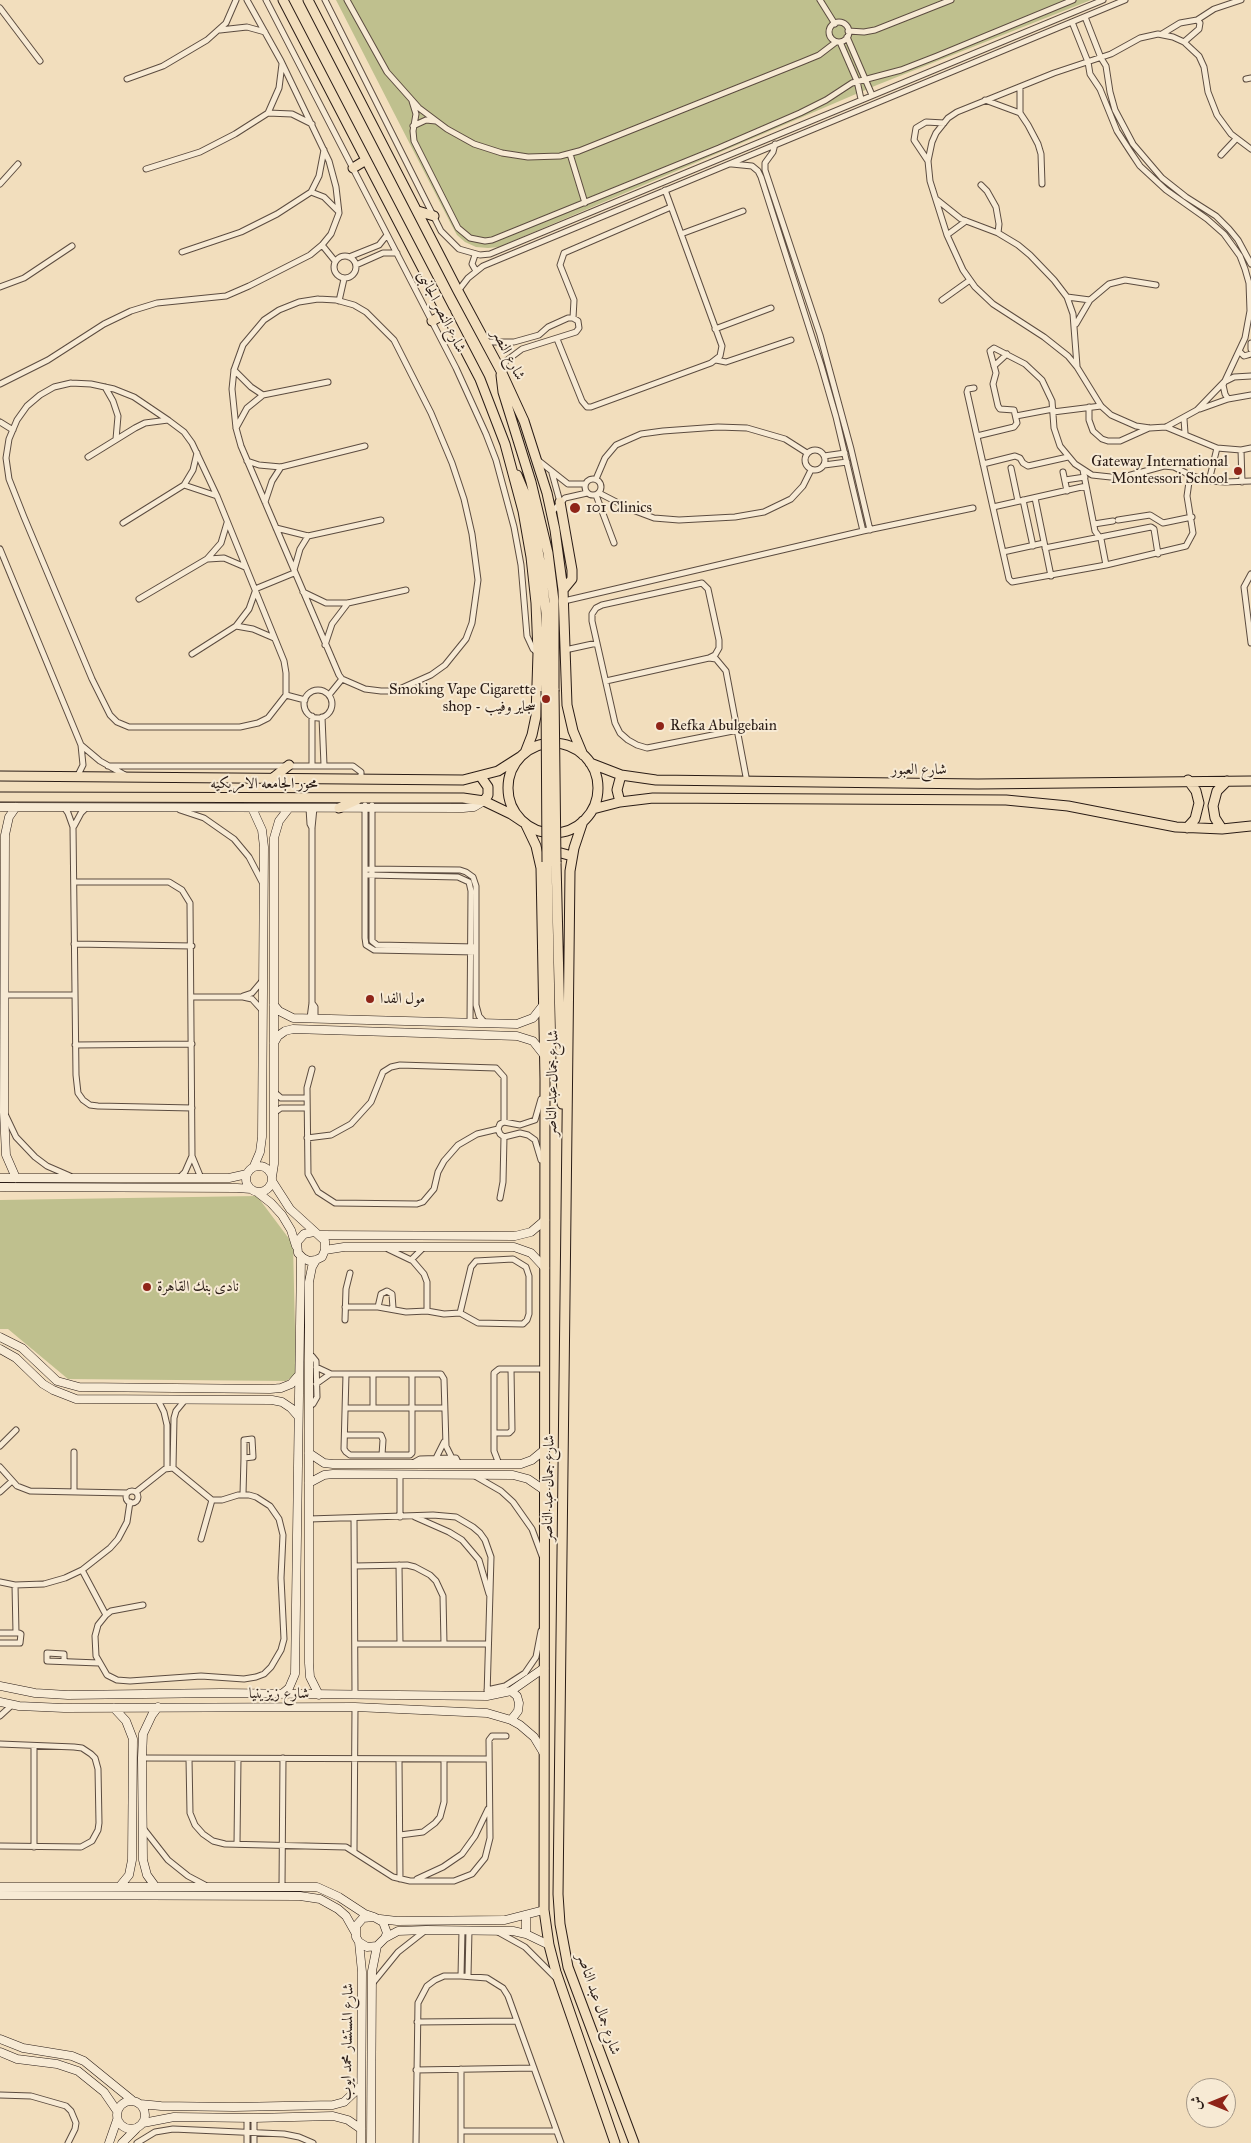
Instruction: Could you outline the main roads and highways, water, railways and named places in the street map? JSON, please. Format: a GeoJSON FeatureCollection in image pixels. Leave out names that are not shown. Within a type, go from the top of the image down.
{"type":"FeatureCollection","features":[{"type":"Feature","properties":{"kind":"main road"},"geometry":{"type":"LineString","coordinates":[[283,0],[480,379],[512,466],[523,511],[531,557],[538,653],[536,716],[532,735],[522,755],[513,767],[509,778],[508,790],[512,808],[524,824],[542,832],[560,833],[568,831],[583,822],[593,809],[598,786],[590,763],[583,755],[574,749],[554,743],[539,746],[522,755]]}},
{"type":"Feature","properties":{"kind":"main road","name":"شارع النصر"},"geometry":{"type":"LineString","coordinates":[[308,0],[519,408],[537,460],[551,513],[564,601],[568,714],[583,755]]}},
{"type":"Feature","properties":{"kind":"main road"},"geometry":{"type":"LineString","coordinates":[[353,168],[366,160]]}},
{"type":"Feature","properties":{"kind":"main road"},"geometry":{"type":"LineString","coordinates":[[418,211],[434,216]]}},
{"type":"Feature","properties":{"kind":"main road"},"geometry":{"type":"LineString","coordinates":[[432,321],[446,312]]}},
{"type":"Feature","properties":{"kind":"main road"},"geometry":{"type":"LineString","coordinates":[[501,371],[503,392],[531,482],[548,553],[554,601],[550,691],[548,862],[551,1059],[545,1079]]}},
{"type":"Feature","properties":{"kind":"main road"},"geometry":{"type":"LineString","coordinates":[[512,466],[528,498],[541,567],[546,613],[550,691]]}},
{"type":"Feature","properties":{"kind":"main road"},"geometry":{"type":"LineString","coordinates":[[560,502],[572,570],[572,579],[563,590]]}},
{"type":"Feature","properties":{"kind":"main road"},"geometry":{"type":"LineString","coordinates":[[536,716],[545,726],[555,727],[564,723],[568,714]]}},
{"type":"Feature","properties":{"kind":"main road","name":"محور الجامعه الامريكيه"},"geometry":{"type":"LineString","coordinates":[[0,776],[463,780],[498,772],[522,755]]}},
{"type":"Feature","properties":{"kind":"main road","name":"شارع العبور"},"geometry":{"type":"LineString","coordinates":[[590,763],[621,776],[647,780],[978,784],[1188,780],[1251,781]]}},
{"type":"Feature","properties":{"kind":"main road"},"geometry":{"type":"LineString","coordinates":[[273,778],[289,765]]}},
{"type":"Feature","properties":{"kind":"main road"},"geometry":{"type":"LineString","coordinates":[[620,802],[617,790],[621,776]]}},
{"type":"Feature","properties":{"kind":"main road"},"geometry":{"type":"LineString","coordinates":[[481,777],[488,787],[488,794],[484,802]]}},
{"type":"Feature","properties":{"kind":"main road"},"geometry":{"type":"LineString","coordinates":[[1187,828],[1197,815],[1200,804],[1196,790],[1188,780]]}},
{"type":"Feature","properties":{"kind":"main road"},"geometry":{"type":"LineString","coordinates":[[1222,829],[1215,818],[1213,806],[1217,791],[1227,780]]}},
{"type":"Feature","properties":{"kind":"main road","name":"محور الجامعه الامريكيه"},"geometry":{"type":"LineString","coordinates":[[0,797],[463,798],[484,802],[511,814],[524,824]]}},
{"type":"Feature","properties":{"kind":"main road"},"geometry":{"type":"LineString","coordinates":[[53,797],[53,807]]}},
{"type":"Feature","properties":{"kind":"main road"},"geometry":{"type":"LineString","coordinates":[[339,808],[366,798]]}},
{"type":"Feature","properties":{"kind":"main road","name":"شارع العبور"},"geometry":{"type":"LineString","coordinates":[[593,809],[620,802],[653,798],[1006,800],[1068,806],[1159,825],[1187,828],[1222,829],[1251,826]]}},
{"type":"Feature","properties":{"kind":"main road","name":"شارع جمال عبد الناصر"},"geometry":{"type":"LineString","coordinates":[[583,822],[572,856],[570,871],[559,1909],[565,1953],[573,1981],[634,2143]]}},
{"type":"Feature","properties":{"kind":"main road","name":"شارع جمال عبد الناصر"},"geometry":{"type":"LineString","coordinates":[[524,824],[536,846],[548,862],[544,1004],[544,1910],[549,1945],[559,1981],[615,2143]]}},
{"type":"Feature","properties":{"kind":"main road"},"geometry":{"type":"LineString","coordinates":[[567,1121],[560,1087],[548,862],[546,856],[557,852],[572,856]]}},
{"type":"Feature","properties":{"kind":"place","name":"Gateway International Montessori School"},"geometry":{"type":"Point","coordinates":[1238,471]}},
{"type":"Feature","properties":{"kind":"place","name":"101 Clinics"},"geometry":{"type":"Point","coordinates":[575,508]}},
{"type":"Feature","properties":{"kind":"place","name":"Smoking Vape Cigarette shop - سجاير وفيب"},"geometry":{"type":"Point","coordinates":[546,699]}},
{"type":"Feature","properties":{"kind":"place","name":"Refka Abulgebain"},"geometry":{"type":"Point","coordinates":[660,726]}},
{"type":"Feature","properties":{"kind":"place","name":"مول الفدا"},"geometry":{"type":"Point","coordinates":[370,999]}},
{"type":"Feature","properties":{"kind":"place","name":"نادى بنك القاهرة"},"geometry":{"type":"Point","coordinates":[147,1287]}}]}
